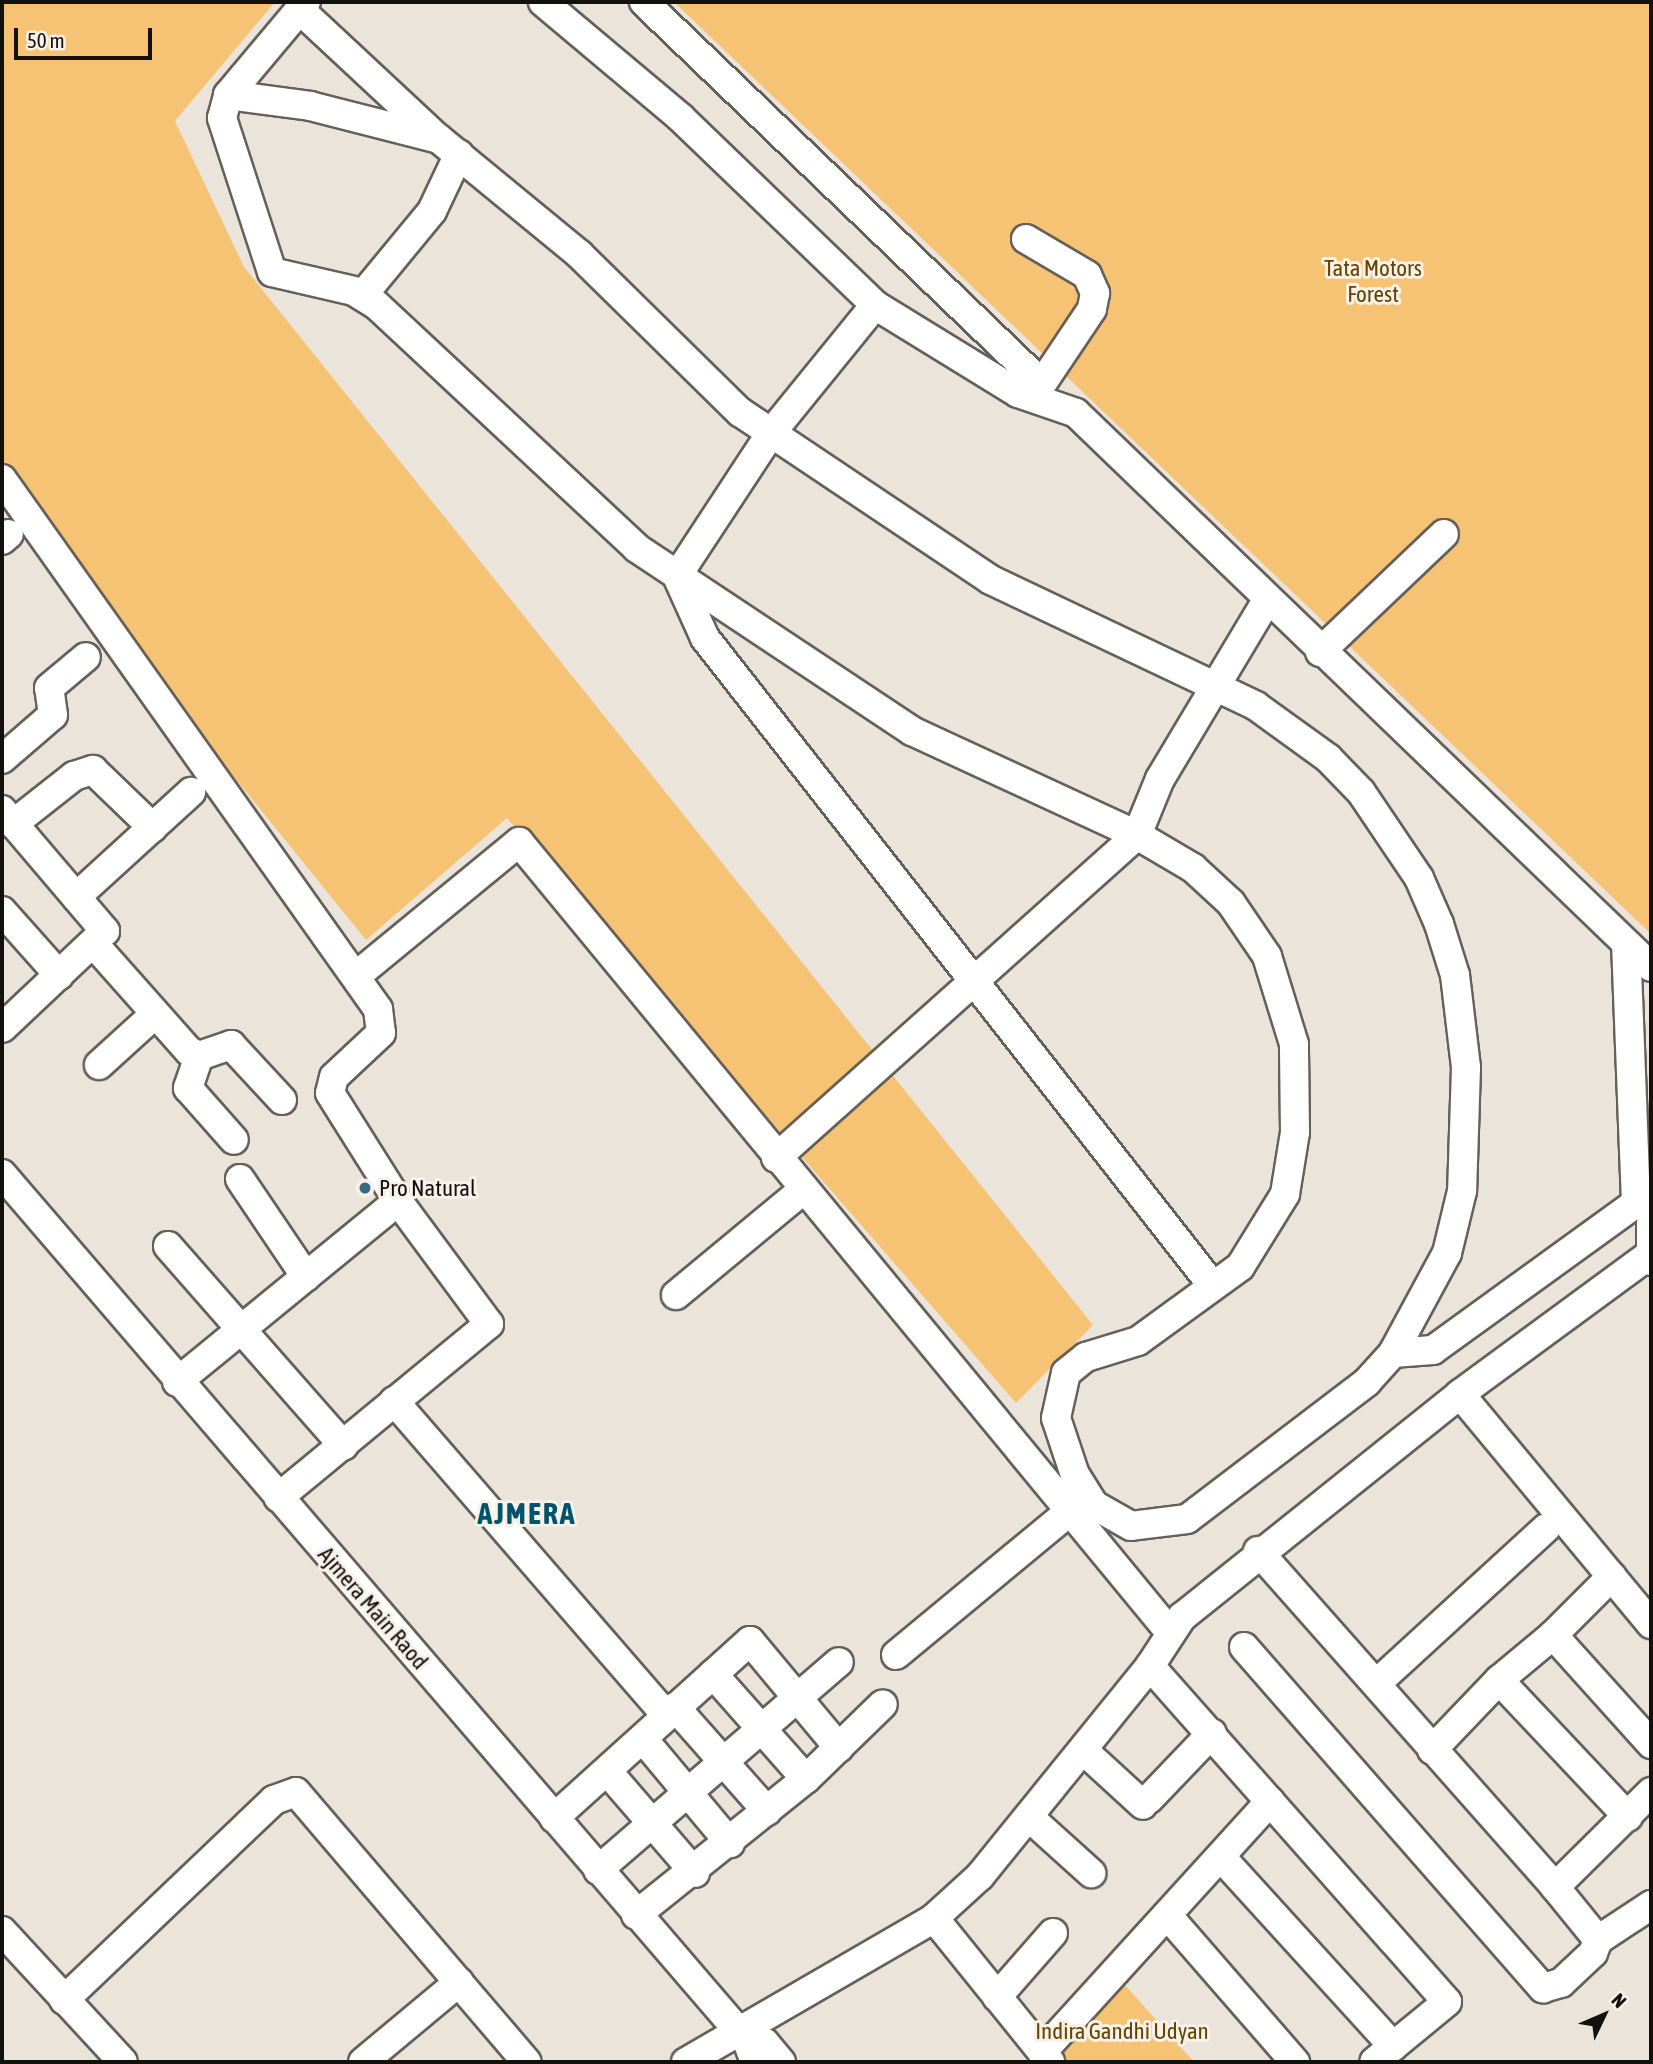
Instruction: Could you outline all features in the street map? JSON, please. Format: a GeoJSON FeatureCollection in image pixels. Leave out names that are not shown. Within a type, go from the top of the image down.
{"type":"FeatureCollection","features":[{"type":"Feature","properties":{"kind":"street"},"geometry":{"type":"LineString","coordinates":[[543,2],[681,117],[876,305],[1076,413],[1320,652],[1651,967]]}},
{"type":"Feature","properties":{"kind":"street"},"geometry":{"type":"LineString","coordinates":[[644,2],[1037,390]]}},
{"type":"Feature","properties":{"kind":"street"},"geometry":{"type":"LineString","coordinates":[[302,6],[449,146],[579,254],[702,380],[771,433],[991,580],[1214,685],[1291,729],[1361,792],[1419,878],[1455,975],[1466,1067],[1462,1191],[1447,1253],[1393,1353],[1367,1382],[1187,1519],[1131,1526],[1111,1519],[1094,1505],[1068,1457],[1056,1418],[1057,1392],[1086,1357],[1138,1341],[1213,1286],[1255,1250],[1285,1194],[1295,1132],[1289,1015],[1267,956],[1231,903],[1193,868],[1137,835],[912,731],[677,576],[588,507],[362,296],[272,272],[222,118],[228,95],[302,6]]}},
{"type":"Feature","properties":{"kind":"street"},"geometry":{"type":"LineString","coordinates":[[228,95],[310,106],[449,146]]}},
{"type":"Feature","properties":{"kind":"street"},"geometry":{"type":"LineString","coordinates":[[362,296],[432,211],[449,146]]}},
{"type":"Feature","properties":{"kind":"street"},"geometry":{"type":"LineString","coordinates":[[1026,239],[1087,275],[1095,293],[1091,309],[1037,390]]}},
{"type":"Feature","properties":{"kind":"street"},"geometry":{"type":"LineString","coordinates":[[677,576],[771,433],[876,305]]}},
{"type":"Feature","properties":{"kind":"street"},"geometry":{"type":"LineString","coordinates":[[2,480],[356,975],[383,1026],[328,1087],[398,1201],[488,1324],[278,1498]]}},
{"type":"Feature","properties":{"kind":"street"},"geometry":{"type":"LineString","coordinates":[[1320,652],[1444,534]]}},
{"type":"Feature","properties":{"kind":"street"},"geometry":{"type":"LineString","coordinates":[[677,576],[705,638],[1213,1286]]}},
{"type":"Feature","properties":{"kind":"street"},"geometry":{"type":"LineString","coordinates":[[776,1158],[1137,835],[1214,685],[1267,600]]}},
{"type":"Feature","properties":{"kind":"street"},"geometry":{"type":"LineString","coordinates":[[2,759],[53,715],[50,688],[86,657]]}},
{"type":"Feature","properties":{"kind":"street"},"geometry":{"type":"LineString","coordinates":[[2,1028],[106,931],[8,817],[74,776],[93,770],[153,828]]}},
{"type":"Feature","properties":{"kind":"street"},"geometry":{"type":"LineString","coordinates":[[76,897],[191,792]]}},
{"type":"Feature","properties":{"kind":"street"},"geometry":{"type":"LineString","coordinates":[[356,975],[519,842],[776,1158],[1169,1631]]}},
{"type":"Feature","properties":{"kind":"street"},"geometry":{"type":"LineString","coordinates":[[2,911],[59,975]]}},
{"type":"Feature","properties":{"kind":"street"},"geometry":{"type":"LineString","coordinates":[[93,943],[155,1014],[199,1056]]}},
{"type":"Feature","properties":{"kind":"street"},"geometry":{"type":"LineString","coordinates":[[1393,1353],[1433,1350],[1636,1202],[1626,944]]}},
{"type":"Feature","properties":{"kind":"street"},"geometry":{"type":"LineString","coordinates":[[99,1065],[155,1014]]}},
{"type":"Feature","properties":{"kind":"street"},"geometry":{"type":"LineString","coordinates":[[199,1056],[231,1045],[282,1100]]}},
{"type":"Feature","properties":{"kind":"street"},"geometry":{"type":"LineString","coordinates":[[199,1056],[188,1088],[234,1140]]}},
{"type":"Feature","properties":{"kind":"street","name":"Ajmera Main Raod"},"geometry":{"type":"LineString","coordinates":[[2,1174],[177,1382],[746,2044]]}},
{"type":"Feature","properties":{"kind":"street"},"geometry":{"type":"LineString","coordinates":[[240,1179],[306,1277]]}},
{"type":"Feature","properties":{"kind":"street"},"geometry":{"type":"LineString","coordinates":[[676,1295],[803,1189]]}},
{"type":"Feature","properties":{"kind":"street"},"geometry":{"type":"LineString","coordinates":[[177,1382],[398,1201]]}},
{"type":"Feature","properties":{"kind":"street"},"geometry":{"type":"LineString","coordinates":[[746,2044],[934,1919],[980,1876],[1150,1666],[1169,1631],[1258,1551],[1460,1394],[1650,1258],[1651,1223]]}},
{"type":"Feature","properties":{"kind":"street"},"geometry":{"type":"LineString","coordinates":[[169,1246],[344,1446]]}},
{"type":"Feature","properties":{"kind":"street"},"geometry":{"type":"LineString","coordinates":[[1460,1394],[1651,1624]]}},
{"type":"Feature","properties":{"kind":"street"},"geometry":{"type":"LineString","coordinates":[[394,1401],[670,1711],[724,1761],[767,1811]]}},
{"type":"Feature","properties":{"kind":"street"},"geometry":{"type":"LineString","coordinates":[[896,1655],[1070,1511]]}},
{"type":"Feature","properties":{"kind":"street"},"geometry":{"type":"LineString","coordinates":[[1377,1683],[1546,1528]]}},
{"type":"Feature","properties":{"kind":"street"},"geometry":{"type":"LineString","coordinates":[[1258,1551],[1377,1683],[1598,1940]]}},
{"type":"Feature","properties":{"kind":"street"},"geometry":{"type":"LineString","coordinates":[[1432,1750],[1499,1680],[1553,1635],[1612,1576]]}},
{"type":"Feature","properties":{"kind":"street"},"geometry":{"type":"LineString","coordinates":[[1553,1635],[1651,1744]]}},
{"type":"Feature","properties":{"kind":"street"},"geometry":{"type":"LineString","coordinates":[[554,1818],[750,1641],[839,1748]]}},
{"type":"Feature","properties":{"kind":"street"},"geometry":{"type":"LineString","coordinates":[[1244,1647],[1543,1988],[1561,1983],[1593,1953],[1598,1940],[1651,1905]]}},
{"type":"Feature","properties":{"kind":"street"},"geometry":{"type":"LineString","coordinates":[[598,1870],[839,1662]]}},
{"type":"Feature","properties":{"kind":"street"},"geometry":{"type":"LineString","coordinates":[[1150,1666],[1447,2002],[1383,2054],[1221,1857]]}},
{"type":"Feature","properties":{"kind":"street"},"geometry":{"type":"LineString","coordinates":[[713,1674],[806,1779]]}},
{"type":"Feature","properties":{"kind":"street"},"geometry":{"type":"LineString","coordinates":[[1499,1680],[1628,1817]]}},
{"type":"Feature","properties":{"kind":"street"},"geometry":{"type":"LineString","coordinates":[[636,1915],[695,1872],[806,1779],[883,1704]]}},
{"type":"Feature","properties":{"kind":"street"},"geometry":{"type":"LineString","coordinates":[[1083,1749],[1146,1802],[1212,1733]]}},
{"type":"Feature","properties":{"kind":"street"},"geometry":{"type":"LineString","coordinates":[[648,1745],[730,1843]]}},
{"type":"Feature","properties":{"kind":"street"},"geometry":{"type":"LineString","coordinates":[[614,1779],[695,1872]]}},
{"type":"Feature","properties":{"kind":"street"},"geometry":{"type":"LineString","coordinates":[[64,2000],[291,1791],[307,1801],[527,2062]]}},
{"type":"Feature","properties":{"kind":"street"},"geometry":{"type":"LineString","coordinates":[[1555,1887],[1651,1792]]}},
{"type":"Feature","properties":{"kind":"street"},"geometry":{"type":"LineString","coordinates":[[934,1919],[1046,2057],[1270,1801]]}},
{"type":"Feature","properties":{"kind":"street"},"geometry":{"type":"LineString","coordinates":[[1028,1817],[1091,1873]]}},
{"type":"Feature","properties":{"kind":"street"},"geometry":{"type":"LineString","coordinates":[[1168,1916],[1296,2062]]}},
{"type":"Feature","properties":{"kind":"street"},"geometry":{"type":"LineString","coordinates":[[2,1931],[123,2062]]}},
{"type":"Feature","properties":{"kind":"street"},"geometry":{"type":"LineString","coordinates":[[997,1997],[1053,1933]]}},
{"type":"Feature","properties":{"kind":"street"},"geometry":{"type":"LineString","coordinates":[[363,2062],[459,1982]]}},
{"type":"Feature","properties":{"kind":"street"},"geometry":{"type":"LineString","coordinates":[[686,2062],[746,2044],[765,2043],[781,2062]]}},
{"type":"Feature","properties":{"kind":"green space"},"geometry":{"type":"Polygon","coordinates":[[[2,2],[275,2],[175,121],[244,267],[1093,1325],[1016,1403],[507,818],[366,940],[2,490],[2,2]]]}},
{"type":"Feature","properties":{"kind":"green space","name":"Tata Motors Forest"},"geometry":{"type":"Polygon","coordinates":[[[674,2],[1651,2],[1651,934],[674,2]]]}},
{"type":"Feature","properties":{"kind":"green space","name":"Indira Gandhi Udyan"},"geometry":{"type":"Polygon","coordinates":[[[1124,1984],[1194,2062],[1059,2062],[1052,2054],[1124,1984]]]}},
{"type":"Feature","properties":{"kind":"place","name":"Pro Natural"},"geometry":{"type":"Point","coordinates":[365,1188]}},
{"type":"Feature","properties":{"kind":"district","name":"AJMERA"},"geometry":{"type":"Point","coordinates":[527,1513]}}]}
